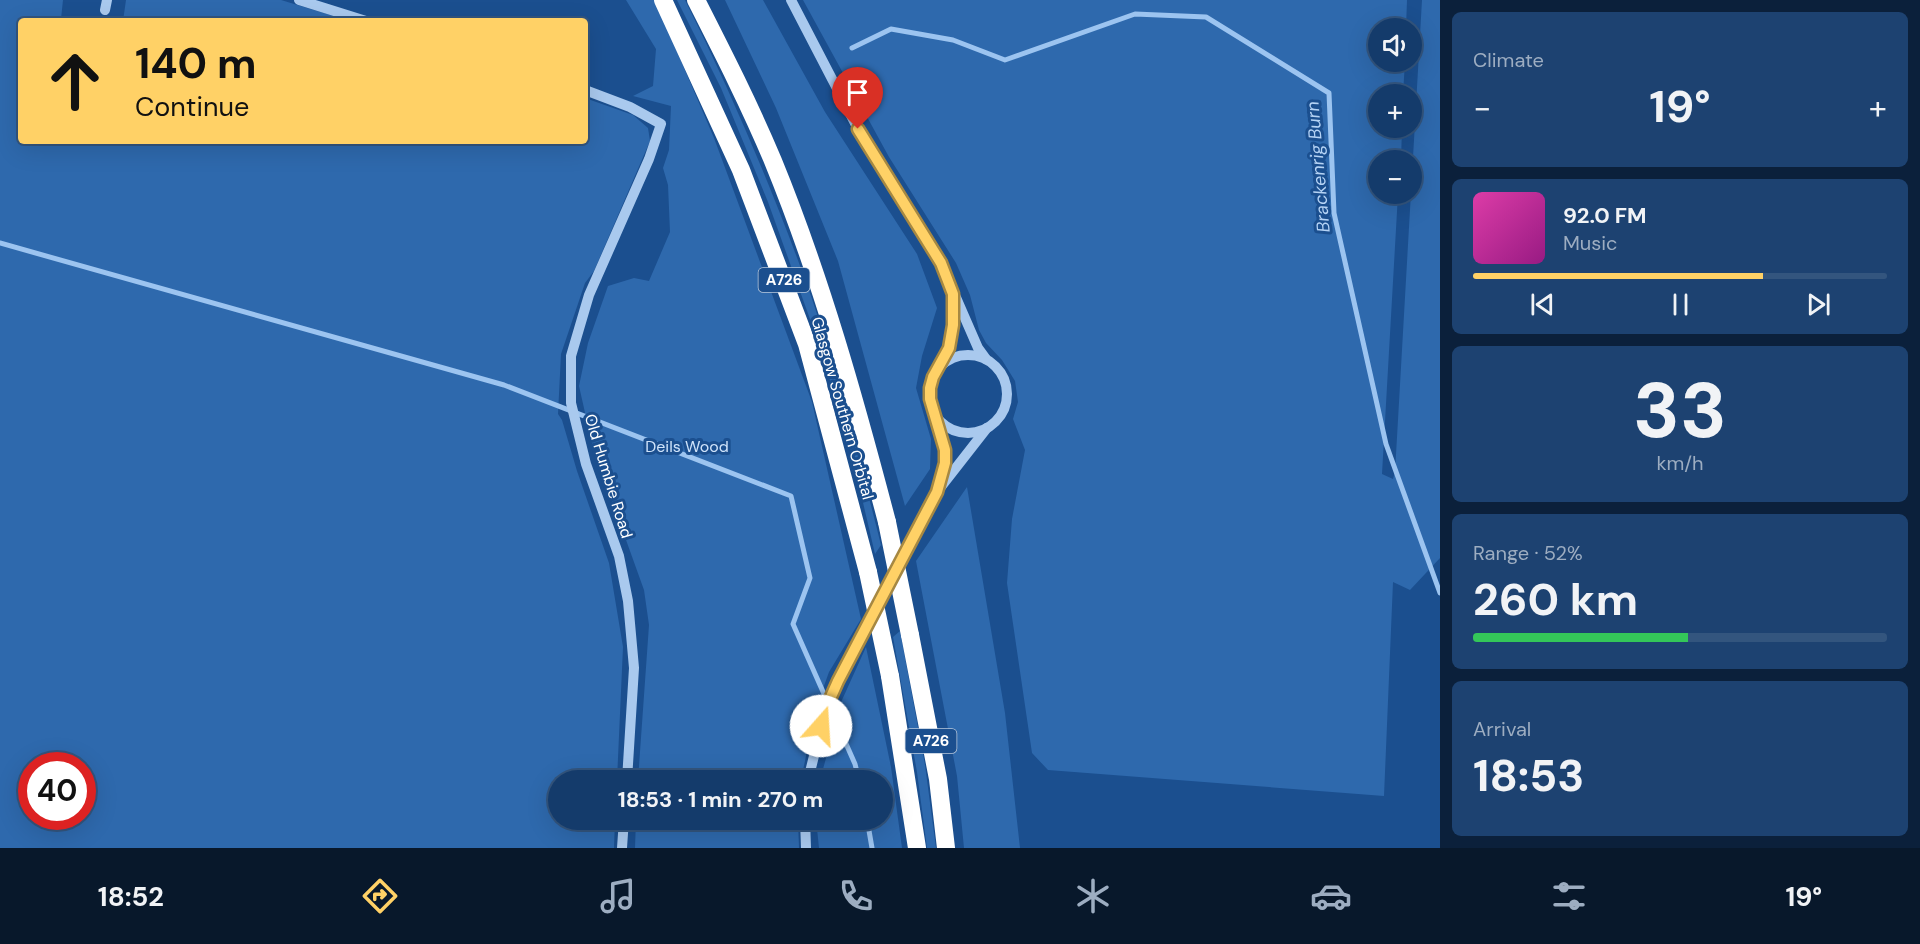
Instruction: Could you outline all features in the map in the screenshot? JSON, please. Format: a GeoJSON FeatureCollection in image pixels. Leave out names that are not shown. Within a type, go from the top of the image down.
{"type":"FeatureCollection","features":[{"type":"Feature","properties":{"kind":"highway","name":"Glasgow Southern Orbital"},"geometry":{"type":"LineString","coordinates":[[663,0],[741,170],[803,334],[868,572],[890,676],[917,848]]}},
{"type":"Feature","properties":{"kind":"highway","name":"Glasgow Southern Orbital"},"geometry":{"type":"LineString","coordinates":[[696,0],[773,160],[812,266],[855,402],[887,522],[910,634],[938,779],[946,848]]}},
{"type":"Feature","properties":{"kind":"street"},"geometry":{"type":"LineString","coordinates":[[299,0],[356,18]]}},
{"type":"Feature","properties":{"kind":"street"},"geometry":{"type":"LineString","coordinates":[[791,0],[858,129],[941,263],[978,348],[986,359],[997,367],[1005,380],[1007,393],[1005,409],[987,428],[937,492],[838,681],[826,708],[810,770]]}},
{"type":"Feature","properties":{"kind":"street","name":"Old Humbie Road"},"geometry":{"type":"LineString","coordinates":[[588,91],[630,106],[661,124],[645,170],[589,295],[571,356],[571,403],[586,465],[619,556],[628,601],[634,668],[628,770]]}},
{"type":"Feature","properties":{"kind":"street"},"geometry":{"type":"LineString","coordinates":[[937,492],[945,463],[945,450],[930,399],[930,388],[933,377],[949,348],[953,325],[953,294]]}},
{"type":"Feature","properties":{"kind":"street"},"geometry":{"type":"LineString","coordinates":[[940,367],[960,356],[973,355],[986,359]]}},
{"type":"Feature","properties":{"kind":"street"},"geometry":{"type":"LineString","coordinates":[[933,410],[945,425],[957,431],[974,432],[987,428]]}},
{"type":"Feature","properties":{"kind":"street"},"geometry":{"type":"LineString","coordinates":[[622,848],[623,830]]}},
{"type":"Feature","properties":{"kind":"street"},"geometry":{"type":"LineString","coordinates":[[805,830],[806,848]]}},
{"type":"Feature","properties":{"kind":"green space"},"geometry":{"type":"Polygon","coordinates":[[[0,0],[63,0],[61,18],[18,18],[18,144],[588,144],[588,99],[633,115],[648,128],[650,141],[594,271],[585,283],[561,354],[558,414],[562,420],[609,563],[623,647],[617,770],[548,770],[548,830],[615,830],[614,848],[0,848],[0,0]]]}},
{"type":"Feature","properties":{"kind":"green space"},"geometry":{"type":"Polygon","coordinates":[[[126,0],[281,0],[340,18],[123,18],[126,0]]]}},
{"type":"Feature","properties":{"kind":"green space","name":"Deils Wood"},"geometry":{"type":"Polygon","coordinates":[[[626,0],[655,0],[714,138],[812,402],[861,619],[829,672],[816,708],[803,770],[639,770],[649,625],[644,590],[593,448],[579,386],[588,343],[608,286],[634,278],[649,281],[670,232],[668,185],[663,168],[669,150],[671,106],[633,96],[653,86],[656,49],[626,0]]]}},
{"type":"Feature","properties":{"kind":"green space"},"geometry":{"type":"Polygon","coordinates":[[[677,0],[685,0],[720,73],[768,183],[811,296],[840,389],[881,545],[875,554],[850,447],[820,347],[768,202],[721,88],[677,0]]]}},
{"type":"Feature","properties":{"kind":"green space"},"geometry":{"type":"Polygon","coordinates":[[[725,0],[763,0],[825,112],[917,254],[937,308],[922,356],[916,388],[931,439],[930,469],[905,506],[838,261],[776,108],[725,0]]]}},
{"type":"Feature","properties":{"kind":"green space"},"geometry":{"type":"Polygon","coordinates":[[[803,0],[1407,0],[1406,18],[1368,18],[1368,72],[1404,72],[1404,84],[1368,84],[1368,138],[1402,138],[1401,150],[1368,150],[1368,204],[1397,204],[1382,474],[1393,479],[1410,204],[1422,204],[1422,150],[1413,150],[1414,138],[1422,138],[1422,84],[1417,84],[1418,72],[1422,72],[1422,0],[1440,0],[1440,558],[1410,590],[1393,582],[1384,796],[1048,770],[1032,753],[1007,583],[1012,519],[1025,450],[1013,419],[1018,402],[1015,381],[1002,360],[986,343],[979,330],[970,295],[956,263],[889,157],[803,0]]]}},
{"type":"Feature","properties":{"kind":"green space"},"geometry":{"type":"Polygon","coordinates":[[[967,487],[1005,713],[1020,848],[964,848],[957,776],[916,561],[967,487]]]}},
{"type":"Feature","properties":{"kind":"green space"},"geometry":{"type":"Polygon","coordinates":[[[900,631],[925,765],[936,848],[927,848],[917,772],[893,637],[900,631]]]}},
{"type":"Feature","properties":{"kind":"green space"},"geometry":{"type":"Polygon","coordinates":[[[866,647],[891,770],[823,770],[842,700],[866,647]]]}},
{"type":"Feature","properties":{"kind":"green space"},"geometry":{"type":"Polygon","coordinates":[[[893,782],[902,848],[819,848],[817,830],[893,830],[893,782]]]}},
{"type":"Feature","properties":{"kind":"green space"},"geometry":{"type":"Polygon","coordinates":[[[636,830],[798,830],[799,848],[635,848],[636,830]]]}},
{"type":"Feature","properties":{"kind":"waterway","name":"Brackenrig Burn"},"geometry":{"type":"LineString","coordinates":[[852,48],[891,29],[953,40],[1005,60],[1135,14],[1206,17],[1329,93],[1334,213],[1386,444],[1440,593]]}},
{"type":"Feature","properties":{"kind":"waterway"},"geometry":{"type":"LineString","coordinates":[[0,243],[504,385],[791,496],[810,578],[793,624],[856,770]]}},
{"type":"Feature","properties":{"kind":"waterway"},"geometry":{"type":"LineString","coordinates":[[869,830],[872,848]]}},
{"type":"Feature","properties":{"kind":"route"},"geometry":{"type":"LineString","coordinates":[[821,726],[838,681],[937,492],[945,463],[945,450],[930,399],[930,388],[933,377],[949,348],[953,325],[953,294],[941,263],[858,129]]}}]}
